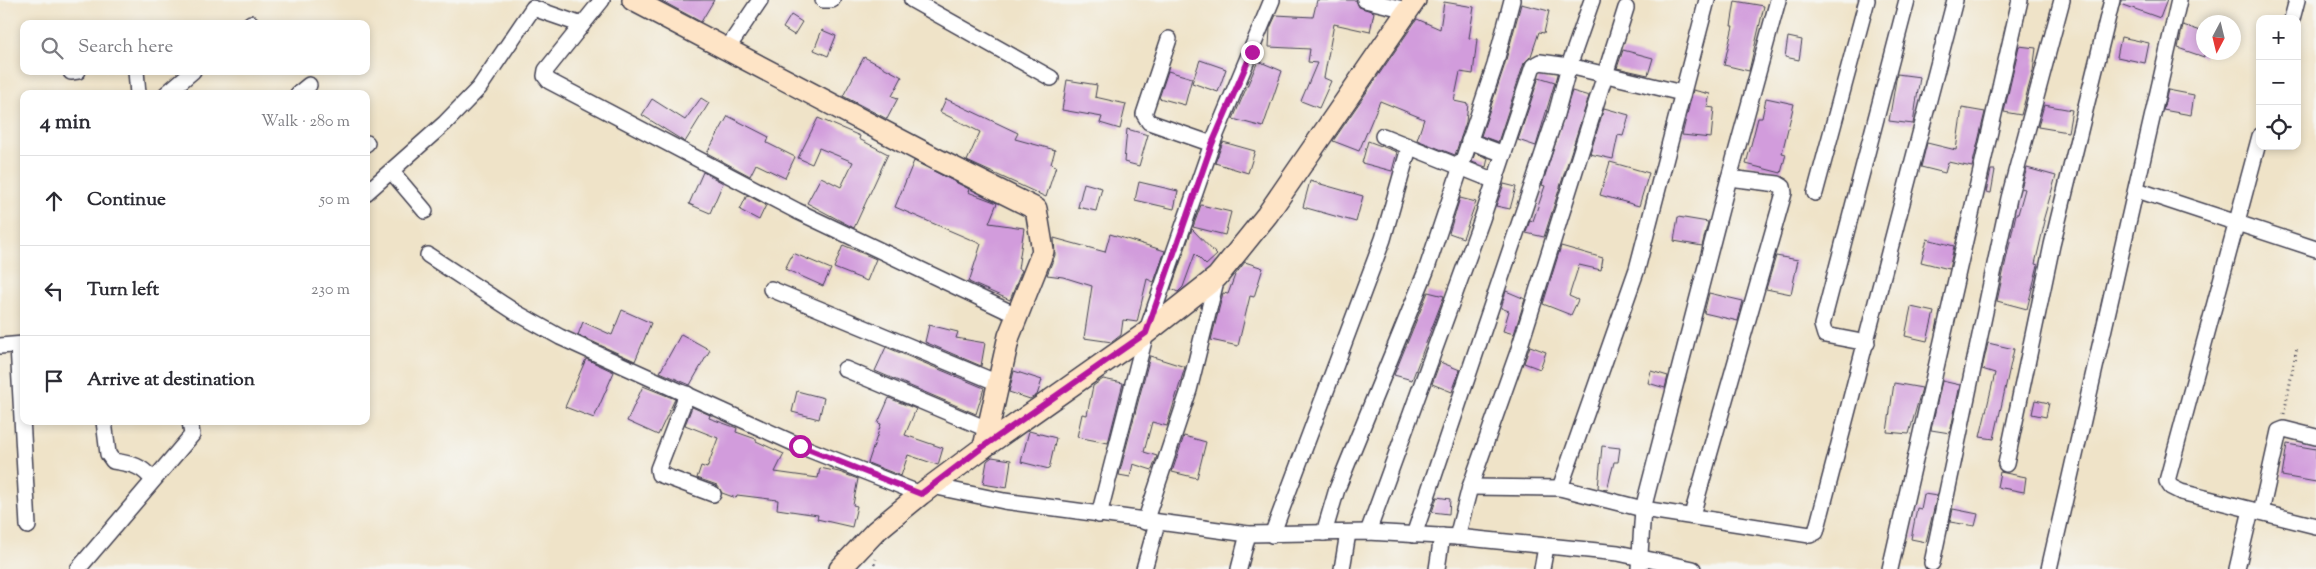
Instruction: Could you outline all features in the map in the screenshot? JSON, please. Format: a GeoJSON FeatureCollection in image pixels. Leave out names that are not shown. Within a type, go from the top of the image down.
{"type":"FeatureCollection","features":[{"type":"Feature","properties":{"kind":"street"},"geometry":{"type":"LineString","coordinates":[[602,0],[546,70],[545,76],[549,81],[797,210],[1018,316]]}},
{"type":"Feature","properties":{"kind":"street"},"geometry":{"type":"LineString","coordinates":[[634,0],[938,160],[1036,209],[1043,251],[1009,336],[986,438]]}},
{"type":"Feature","properties":{"kind":"street"},"geometry":{"type":"LineString","coordinates":[[727,49],[760,0]]}},
{"type":"Feature","properties":{"kind":"street"},"geometry":{"type":"LineString","coordinates":[[824,0],[832,0]]}},
{"type":"Feature","properties":{"kind":"street"},"geometry":{"type":"LineString","coordinates":[[912,0],[1051,78]]}},
{"type":"Feature","properties":{"kind":"street"},"geometry":{"type":"LineString","coordinates":[[1099,515],[1146,333],[1212,144],[1272,0]]}},
{"type":"Feature","properties":{"kind":"street"},"geometry":{"type":"LineString","coordinates":[[840,569],[876,531],[927,490],[986,438],[1146,333],[1217,277],[1267,215],[1411,5],[1365,0]]}},
{"type":"Feature","properties":{"kind":"street"},"geometry":{"type":"LineString","coordinates":[[1324,534],[1338,489],[1423,280],[1495,65],[1512,0]]}},
{"type":"Feature","properties":{"kind":"street"},"geometry":{"type":"LineString","coordinates":[[1414,534],[1555,118],[1569,66],[1592,0]]}},
{"type":"Feature","properties":{"kind":"street"},"geometry":{"type":"LineString","coordinates":[[1560,488],[1637,269],[1707,0]]}},
{"type":"Feature","properties":{"kind":"street"},"geometry":{"type":"LineString","coordinates":[[1640,564],[1643,509],[1729,178],[1778,0]]}},
{"type":"Feature","properties":{"kind":"street"},"geometry":{"type":"LineString","coordinates":[[1815,193],[1866,0]]}},
{"type":"Feature","properties":{"kind":"street"},"geometry":{"type":"LineString","coordinates":[[1867,343],[1825,334],[1822,331],[1822,324],[1907,0]]}},
{"type":"Feature","properties":{"kind":"street"},"geometry":{"type":"LineString","coordinates":[[1470,487],[1560,488],[1643,509],[1692,515],[1810,535],[1816,532],[1867,343],[1955,0]]}},
{"type":"Feature","properties":{"kind":"street"},"geometry":{"type":"LineString","coordinates":[[1890,569],[2020,0]]}},
{"type":"Feature","properties":{"kind":"street"},"geometry":{"type":"LineString","coordinates":[[1932,563],[2009,198],[2062,0]]}},
{"type":"Feature","properties":{"kind":"street"},"geometry":{"type":"LineString","coordinates":[[2006,464],[2052,245],[2112,0]]}},
{"type":"Feature","properties":{"kind":"street"},"geometry":{"type":"LineString","coordinates":[[2049,569],[2179,0]]}},
{"type":"Feature","properties":{"kind":"street"},"geometry":{"type":"LineString","coordinates":[[2293,15],[2297,0]]}},
{"type":"Feature","properties":{"kind":"street"},"geometry":{"type":"LineString","coordinates":[[370,190],[445,123],[479,88],[533,8],[582,25]]}},
{"type":"Feature","properties":{"kind":"street"},"geometry":{"type":"LineString","coordinates":[[1437,569],[1470,487],[1518,352],[1626,8]]}},
{"type":"Feature","properties":{"kind":"street"},"geometry":{"type":"LineString","coordinates":[[1170,38],[1144,114],[1149,122],[1212,144]]}},
{"type":"Feature","properties":{"kind":"street"},"geometry":{"type":"LineString","coordinates":[[1368,532],[1495,181],[1533,66],[1540,62],[1569,66],[1682,93]]}},
{"type":"Feature","properties":{"kind":"street"},"geometry":{"type":"LineString","coordinates":[[136,75],[138,90]]}},
{"type":"Feature","properties":{"kind":"street"},"geometry":{"type":"LineString","coordinates":[[171,90],[188,75]]}},
{"type":"Feature","properties":{"kind":"street"},"geometry":{"type":"LineString","coordinates":[[1383,136],[1495,181]]}},
{"type":"Feature","properties":{"kind":"street"},"geometry":{"type":"LineString","coordinates":[[1469,141],[1504,154]]}},
{"type":"Feature","properties":{"kind":"street"},"geometry":{"type":"LineString","coordinates":[[1272,535],[1383,239],[1409,148]]}},
{"type":"Feature","properties":{"kind":"street"},"geometry":{"type":"LineString","coordinates":[[2256,150],[2168,481],[2171,487],[2181,492],[2316,526]]}},
{"type":"Feature","properties":{"kind":"street"},"geometry":{"type":"LineString","coordinates":[[392,172],[425,211]]}},
{"type":"Feature","properties":{"kind":"street"},"geometry":{"type":"LineString","coordinates":[[1692,515],[1784,193],[1783,187],[1778,184],[1729,178]]}},
{"type":"Feature","properties":{"kind":"street"},"geometry":{"type":"LineString","coordinates":[[2137,190],[2316,248]]}},
{"type":"Feature","properties":{"kind":"street"},"geometry":{"type":"LineString","coordinates":[[428,255],[515,312],[552,333],[800,446],[927,490],[1151,523],[1248,534],[1368,532],[1414,534],[1618,553],[1640,564],[1693,569]]}},
{"type":"Feature","properties":{"kind":"street"},"geometry":{"type":"LineString","coordinates":[[1144,569],[1151,523],[1192,382],[1217,277]]}},
{"type":"Feature","properties":{"kind":"street"},"geometry":{"type":"LineString","coordinates":[[771,289],[998,383]]}},
{"type":"Feature","properties":{"kind":"street"},"geometry":{"type":"LineString","coordinates":[[0,346],[20,344]]}},
{"type":"Feature","properties":{"kind":"street"},"geometry":{"type":"LineString","coordinates":[[845,369],[986,438]]}},
{"type":"Feature","properties":{"kind":"street"},"geometry":{"type":"LineString","coordinates":[[688,394],[658,474],[712,494]]}},
{"type":"Feature","properties":{"kind":"street"},"geometry":{"type":"LineString","coordinates":[[24,425],[28,526]]}},
{"type":"Feature","properties":{"kind":"street"},"geometry":{"type":"LineString","coordinates":[[104,425],[108,454],[113,461],[136,464],[145,470],[153,480]]}},
{"type":"Feature","properties":{"kind":"street"},"geometry":{"type":"LineString","coordinates":[[78,569],[192,435],[191,425]]}},
{"type":"Feature","properties":{"kind":"street"},"geometry":{"type":"LineString","coordinates":[[2238,569],[2278,434],[2282,429],[2316,437]]}},
{"type":"Feature","properties":{"kind":"street"},"geometry":{"type":"LineString","coordinates":[[1342,569],[1348,533]]}},
{"type":"Feature","properties":{"kind":"street"},"geometry":{"type":"LineString","coordinates":[[1239,569],[1248,534]]}},
{"type":"Feature","properties":{"kind":"street"},"geometry":{"type":"LineString","coordinates":[[1542,569],[1546,547]]}},
{"type":"Feature","properties":{"kind":"path"},"geometry":{"type":"LineString","coordinates":[[2282,429],[2297,347]]}},
{"type":"Feature","properties":{"kind":"building"},"geometry":{"type":"Polygon","coordinates":[[[660,0],[714,0],[701,22],[660,0]]]}},
{"type":"Feature","properties":{"kind":"building"},"geometry":{"type":"Polygon","coordinates":[[[1317,0],[1356,0],[1359,7],[1374,12],[1370,32],[1334,24],[1324,78],[1331,81],[1319,108],[1301,101],[1317,63],[1308,62],[1310,49],[1269,47],[1270,28],[1276,15],[1313,17],[1317,0]]]}},
{"type":"Feature","properties":{"kind":"building"},"geometry":{"type":"Polygon","coordinates":[[[2121,0],[2167,0],[2160,18],[2121,4],[2121,0]]]}},
{"type":"Feature","properties":{"kind":"building"},"geometry":{"type":"Polygon","coordinates":[[[1735,1],[1764,6],[1749,71],[1724,65],[1733,26],[1731,26],[1735,1]]]}},
{"type":"Feature","properties":{"kind":"building"},"geometry":{"type":"Polygon","coordinates":[[[1444,2],[1474,7],[1469,38],[1477,39],[1473,74],[1460,72],[1454,101],[1468,104],[1466,122],[1455,155],[1417,140],[1424,119],[1380,101],[1359,151],[1333,141],[1417,19],[1440,29],[1444,2]]]}},
{"type":"Feature","properties":{"kind":"building"},"geometry":{"type":"Polygon","coordinates":[[[1521,4],[1549,11],[1544,33],[1539,32],[1531,56],[1524,63],[1498,142],[1481,136],[1504,67],[1521,4]]]}},
{"type":"Feature","properties":{"kind":"building"},"geometry":{"type":"Polygon","coordinates":[[[791,15],[802,22],[794,35],[783,28],[791,15]]]}},
{"type":"Feature","properties":{"kind":"building"},"geometry":{"type":"Polygon","coordinates":[[[2183,25],[2196,29],[2196,54],[2178,48],[2183,25]]]}},
{"type":"Feature","properties":{"kind":"building"},"geometry":{"type":"Polygon","coordinates":[[[822,30],[836,36],[828,56],[814,50],[822,30]]]}},
{"type":"Feature","properties":{"kind":"building"},"geometry":{"type":"Polygon","coordinates":[[[1788,37],[1802,40],[1799,60],[1785,57],[1788,37]]]}},
{"type":"Feature","properties":{"kind":"building"},"geometry":{"type":"Polygon","coordinates":[[[2121,37],[2149,43],[2145,63],[2117,57],[2121,37]]]}},
{"type":"Feature","properties":{"kind":"building"},"geometry":{"type":"Polygon","coordinates":[[[2019,46],[2036,48],[2033,71],[2021,115],[2004,112],[2019,46]]]}},
{"type":"Feature","properties":{"kind":"building"},"geometry":{"type":"Polygon","coordinates":[[[1623,50],[1653,58],[1648,75],[1617,68],[1623,50]]]}},
{"type":"Feature","properties":{"kind":"building"},"geometry":{"type":"Polygon","coordinates":[[[864,57],[902,77],[892,96],[898,98],[887,119],[843,96],[864,57]]]}},
{"type":"Feature","properties":{"kind":"building"},"geometry":{"type":"Polygon","coordinates":[[[1200,60],[1226,69],[1218,92],[1192,83],[1200,60]]]}},
{"type":"Feature","properties":{"kind":"building"},"geometry":{"type":"Polygon","coordinates":[[[1258,61],[1282,71],[1263,127],[1233,119],[1258,61]]]}},
{"type":"Feature","properties":{"kind":"building"},"geometry":{"type":"Polygon","coordinates":[[[1168,71],[1192,78],[1185,105],[1159,98],[1168,71]]]}},
{"type":"Feature","properties":{"kind":"building"},"geometry":{"type":"Polygon","coordinates":[[[1897,74],[1920,77],[1913,124],[1889,121],[1897,74]]]}},
{"type":"Feature","properties":{"kind":"building"},"geometry":{"type":"Polygon","coordinates":[[[1539,77],[1555,82],[1536,146],[1518,140],[1539,77]]]}},
{"type":"Feature","properties":{"kind":"building"},"geometry":{"type":"Polygon","coordinates":[[[1067,80],[1097,85],[1095,97],[1126,104],[1120,129],[1100,123],[1102,117],[1062,110],[1067,80]]]}},
{"type":"Feature","properties":{"kind":"building"},"geometry":{"type":"Polygon","coordinates":[[[1693,90],[1710,94],[1707,107],[1714,108],[1711,138],[1682,135],[1693,90]]]}},
{"type":"Feature","properties":{"kind":"building"},"geometry":{"type":"Polygon","coordinates":[[[2168,90],[2194,95],[2191,115],[2163,110],[2168,90]]]}},
{"type":"Feature","properties":{"kind":"building"},"geometry":{"type":"Polygon","coordinates":[[[1572,91],[1589,96],[1544,237],[1526,233],[1530,220],[1533,221],[1545,186],[1542,185],[1572,91]]]}},
{"type":"Feature","properties":{"kind":"building"},"geometry":{"type":"Polygon","coordinates":[[[701,98],[709,103],[685,142],[642,115],[652,99],[685,120],[701,98]]]}},
{"type":"Feature","properties":{"kind":"building"},"geometry":{"type":"Polygon","coordinates":[[[1766,98],[1794,104],[1782,153],[1786,154],[1781,173],[1746,164],[1758,118],[1762,118],[1766,98]]]}},
{"type":"Feature","properties":{"kind":"building"},"geometry":{"type":"Polygon","coordinates":[[[946,99],[1018,133],[1015,139],[1055,150],[1051,164],[1056,166],[1046,197],[967,161],[980,132],[940,112],[946,99]]]}},
{"type":"Feature","properties":{"kind":"building"},"geometry":{"type":"Polygon","coordinates":[[[2044,105],[2072,110],[2068,132],[2038,127],[2044,105]]]}},
{"type":"Feature","properties":{"kind":"building"},"geometry":{"type":"Polygon","coordinates":[[[1604,108],[1629,115],[1623,136],[1618,135],[1613,159],[1590,154],[1604,108]]]}},
{"type":"Feature","properties":{"kind":"building"},"geometry":{"type":"Polygon","coordinates":[[[1962,108],[1985,112],[1972,167],[1948,162],[1945,173],[1921,167],[1927,143],[1956,150],[1962,108]]]}},
{"type":"Feature","properties":{"kind":"building"},"geometry":{"type":"Polygon","coordinates":[[[728,116],[769,137],[767,143],[795,157],[785,178],[756,164],[750,176],[707,153],[728,116]]]}},
{"type":"Feature","properties":{"kind":"building"},"geometry":{"type":"Polygon","coordinates":[[[818,118],[860,136],[859,139],[888,154],[854,228],[807,203],[821,177],[841,187],[853,162],[819,148],[812,164],[798,158],[818,118]]]}},
{"type":"Feature","properties":{"kind":"building"},"geometry":{"type":"Polygon","coordinates":[[[1127,129],[1148,135],[1139,166],[1124,162],[1127,129]]]}},
{"type":"Feature","properties":{"kind":"building"},"geometry":{"type":"Polygon","coordinates":[[[1368,141],[1397,152],[1392,171],[1362,163],[1368,141]]]}},
{"type":"Feature","properties":{"kind":"building"},"geometry":{"type":"Polygon","coordinates":[[[1223,142],[1255,151],[1248,173],[1215,163],[1223,142]]]}},
{"type":"Feature","properties":{"kind":"building"},"geometry":{"type":"Polygon","coordinates":[[[1475,153],[1488,158],[1486,167],[1472,162],[1475,153]]]}},
{"type":"Feature","properties":{"kind":"building"},"geometry":{"type":"Polygon","coordinates":[[[914,161],[969,189],[968,192],[997,203],[989,223],[1024,228],[1018,269],[1022,270],[1010,300],[969,282],[981,244],[895,207],[914,161]]]}},
{"type":"Feature","properties":{"kind":"building"},"geometry":{"type":"Polygon","coordinates":[[[1610,162],[1649,173],[1639,206],[1600,195],[1610,162]]]}},
{"type":"Feature","properties":{"kind":"building"},"geometry":{"type":"Polygon","coordinates":[[[2027,168],[2056,176],[2043,221],[2045,221],[2035,264],[2038,265],[2027,309],[1997,301],[2016,214],[2018,214],[2025,189],[2021,188],[2027,168]]]}},
{"type":"Feature","properties":{"kind":"building"},"geometry":{"type":"Polygon","coordinates":[[[1991,170],[1995,170],[1991,193],[1986,192],[1991,170]]]}},
{"type":"Feature","properties":{"kind":"building"},"geometry":{"type":"Polygon","coordinates":[[[703,172],[723,183],[710,213],[689,204],[703,172]]]}},
{"type":"Feature","properties":{"kind":"building"},"geometry":{"type":"Polygon","coordinates":[[[1310,181],[1363,196],[1356,222],[1303,207],[1310,181]]]}},
{"type":"Feature","properties":{"kind":"building"},"geometry":{"type":"Polygon","coordinates":[[[1139,182],[1178,191],[1174,209],[1135,200],[1139,182]]]}},
{"type":"Feature","properties":{"kind":"building"},"geometry":{"type":"Polygon","coordinates":[[[1084,183],[1102,188],[1096,211],[1078,207],[1084,183]]]}},
{"type":"Feature","properties":{"kind":"building"},"geometry":{"type":"Polygon","coordinates":[[[1504,184],[1516,187],[1510,209],[1496,206],[1504,184]]]}},
{"type":"Feature","properties":{"kind":"building"},"geometry":{"type":"Polygon","coordinates":[[[747,195],[766,205],[759,220],[740,210],[747,195]]]}},
{"type":"Feature","properties":{"kind":"building"},"geometry":{"type":"Polygon","coordinates":[[[1460,198],[1476,202],[1463,238],[1449,233],[1460,198]]]}},
{"type":"Feature","properties":{"kind":"building"},"geometry":{"type":"Polygon","coordinates":[[[1201,205],[1231,212],[1225,235],[1193,227],[1201,205]]]}},
{"type":"Feature","properties":{"kind":"building"},"geometry":{"type":"Polygon","coordinates":[[[1678,217],[1708,222],[1702,246],[1674,241],[1678,217]]]}},
{"type":"Feature","properties":{"kind":"building"},"geometry":{"type":"Polygon","coordinates":[[[1192,229],[1217,255],[1206,265],[1195,254],[1183,287],[1178,292],[1171,289],[1192,229]]]}},
{"type":"Feature","properties":{"kind":"building"},"geometry":{"type":"Polygon","coordinates":[[[1110,234],[1165,251],[1154,282],[1147,279],[1137,322],[1123,320],[1121,335],[1112,342],[1084,338],[1092,286],[1063,277],[1047,275],[1055,255],[1054,238],[1105,252],[1110,234]]]}},
{"type":"Feature","properties":{"kind":"building"},"geometry":{"type":"Polygon","coordinates":[[[1927,239],[1954,246],[1949,269],[1921,262],[1927,239]]]}},
{"type":"Feature","properties":{"kind":"building"},"geometry":{"type":"Polygon","coordinates":[[[843,245],[876,259],[867,281],[834,268],[843,245]]]}},
{"type":"Feature","properties":{"kind":"building"},"geometry":{"type":"Polygon","coordinates":[[[1561,246],[1603,258],[1601,270],[1579,265],[1569,296],[1578,300],[1571,315],[1543,304],[1561,246]]]}},
{"type":"Feature","properties":{"kind":"building"},"geometry":{"type":"Polygon","coordinates":[[[793,253],[831,269],[823,286],[785,269],[793,253]]]}},
{"type":"Feature","properties":{"kind":"building"},"geometry":{"type":"Polygon","coordinates":[[[1776,256],[1798,260],[1791,294],[1766,289],[1776,256]]]}},
{"type":"Feature","properties":{"kind":"building"},"geometry":{"type":"Polygon","coordinates":[[[1245,262],[1263,268],[1254,297],[1250,296],[1238,346],[1211,340],[1223,293],[1228,294],[1235,275],[1245,262]]]}},
{"type":"Feature","properties":{"kind":"building"},"geometry":{"type":"Polygon","coordinates":[[[1506,291],[1525,299],[1514,334],[1503,331],[1509,311],[1501,308],[1506,291]]]}},
{"type":"Feature","properties":{"kind":"building"},"geometry":{"type":"Polygon","coordinates":[[[1428,292],[1444,296],[1412,380],[1394,375],[1428,292]]]}},
{"type":"Feature","properties":{"kind":"building"},"geometry":{"type":"Polygon","coordinates":[[[1709,293],[1743,301],[1738,321],[1704,313],[1709,293]]]}},
{"type":"Feature","properties":{"kind":"building"},"geometry":{"type":"Polygon","coordinates":[[[1911,307],[1934,312],[1927,341],[1905,336],[1911,307]]]}},
{"type":"Feature","properties":{"kind":"building"},"geometry":{"type":"Polygon","coordinates":[[[622,310],[651,323],[635,361],[578,335],[583,322],[612,335],[622,310]]]}},
{"type":"Feature","properties":{"kind":"building"},"geometry":{"type":"Polygon","coordinates":[[[929,325],[958,332],[956,338],[985,343],[981,366],[925,342],[929,325]]]}},
{"type":"Feature","properties":{"kind":"building"},"geometry":{"type":"Polygon","coordinates":[[[681,334],[710,350],[690,385],[660,372],[681,334]]]}},
{"type":"Feature","properties":{"kind":"building"},"geometry":{"type":"Polygon","coordinates":[[[1988,343],[2014,349],[1994,439],[1980,437],[1995,373],[1982,369],[1988,343]]]}},
{"type":"Feature","properties":{"kind":"building"},"geometry":{"type":"Polygon","coordinates":[[[1530,346],[1546,352],[1540,369],[1524,363],[1530,346]]]}},
{"type":"Feature","properties":{"kind":"building"},"geometry":{"type":"Polygon","coordinates":[[[886,347],[984,388],[976,414],[875,371],[886,347]]]}},
{"type":"Feature","properties":{"kind":"building"},"geometry":{"type":"Polygon","coordinates":[[[1150,356],[1185,367],[1167,426],[1152,422],[1144,452],[1157,456],[1152,470],[1133,464],[1130,477],[1119,475],[1150,356]]]}},
{"type":"Feature","properties":{"kind":"building"},"geometry":{"type":"Polygon","coordinates":[[[586,359],[614,372],[594,418],[565,407],[586,359]]]}},
{"type":"Feature","properties":{"kind":"building"},"geometry":{"type":"Polygon","coordinates":[[[1440,362],[1460,370],[1452,392],[1432,384],[1440,362]]]}},
{"type":"Feature","properties":{"kind":"building"},"geometry":{"type":"Polygon","coordinates":[[[1014,371],[1042,380],[1037,395],[1030,399],[1009,392],[1014,371]]]}},
{"type":"Feature","properties":{"kind":"building"},"geometry":{"type":"Polygon","coordinates":[[[1651,371],[1668,376],[1665,388],[1648,383],[1651,371]]]}},
{"type":"Feature","properties":{"kind":"building"},"geometry":{"type":"Polygon","coordinates":[[[1103,379],[1123,383],[1108,443],[1077,437],[1082,414],[1087,415],[1093,386],[1103,379]]]}},
{"type":"Feature","properties":{"kind":"building"},"geometry":{"type":"Polygon","coordinates":[[[1942,381],[1960,385],[1950,433],[1931,430],[1942,381]]]}},
{"type":"Feature","properties":{"kind":"building"},"geometry":{"type":"Polygon","coordinates":[[[1894,383],[1922,388],[1909,434],[1887,432],[1894,383]]]}},
{"type":"Feature","properties":{"kind":"building"},"geometry":{"type":"Polygon","coordinates":[[[643,386],[675,399],[658,435],[627,421],[643,386]]]}},
{"type":"Feature","properties":{"kind":"building"},"geometry":{"type":"Polygon","coordinates":[[[797,391],[824,398],[819,419],[792,412],[797,391]]]}},
{"type":"Feature","properties":{"kind":"building"},"geometry":{"type":"Polygon","coordinates":[[[889,398],[916,409],[905,435],[943,448],[938,465],[908,455],[901,476],[868,463],[881,424],[878,423],[889,398]]]}},
{"type":"Feature","properties":{"kind":"building"},"geometry":{"type":"Polygon","coordinates":[[[2035,400],[2049,403],[2046,417],[2032,414],[2035,400]]]}},
{"type":"Feature","properties":{"kind":"building"},"geometry":{"type":"Polygon","coordinates":[[[692,407],[710,415],[709,418],[737,428],[736,432],[756,439],[756,441],[784,454],[775,472],[818,478],[820,468],[858,479],[853,505],[857,506],[852,527],[817,519],[818,515],[777,509],[778,500],[737,495],[736,498],[722,493],[717,485],[697,478],[701,466],[707,468],[718,438],[685,425],[692,407]]]}},
{"type":"Feature","properties":{"kind":"building"},"geometry":{"type":"Polygon","coordinates":[[[1029,431],[1056,438],[1049,469],[1021,462],[1029,431]]]}},
{"type":"Feature","properties":{"kind":"building"},"geometry":{"type":"Polygon","coordinates":[[[1184,436],[1206,442],[1197,478],[1172,472],[1184,436]]]}},
{"type":"Feature","properties":{"kind":"building"},"geometry":{"type":"Polygon","coordinates":[[[2287,444],[2316,449],[2316,482],[2282,476],[2287,444]]]}},
{"type":"Feature","properties":{"kind":"building"},"geometry":{"type":"Polygon","coordinates":[[[1602,446],[1620,448],[1618,462],[1614,462],[1607,490],[1598,488],[1602,446]]]}},
{"type":"Feature","properties":{"kind":"building"},"geometry":{"type":"Polygon","coordinates":[[[992,457],[1011,460],[1007,488],[983,484],[987,461],[992,457]]]}},
{"type":"Feature","properties":{"kind":"building"},"geometry":{"type":"Polygon","coordinates":[[[2000,472],[2026,477],[2024,492],[1997,487],[2000,472]]]}},
{"type":"Feature","properties":{"kind":"building"},"geometry":{"type":"Polygon","coordinates":[[[1924,494],[1937,496],[1926,542],[1911,539],[1917,508],[1921,509],[1924,494]]]}},
{"type":"Feature","properties":{"kind":"building"},"geometry":{"type":"Polygon","coordinates":[[[1437,497],[1450,499],[1449,514],[1432,512],[1437,497]]]}},
{"type":"Feature","properties":{"kind":"building"},"geometry":{"type":"Polygon","coordinates":[[[1953,509],[1978,514],[1975,526],[1950,522],[1953,509]]]}},
{"type":"Feature","properties":{"kind":"route"},"geometry":{"type":"LineString","coordinates":[[800,446],[921,494],[984,446],[1146,333],[1212,144],[1252,52]]}}]}
